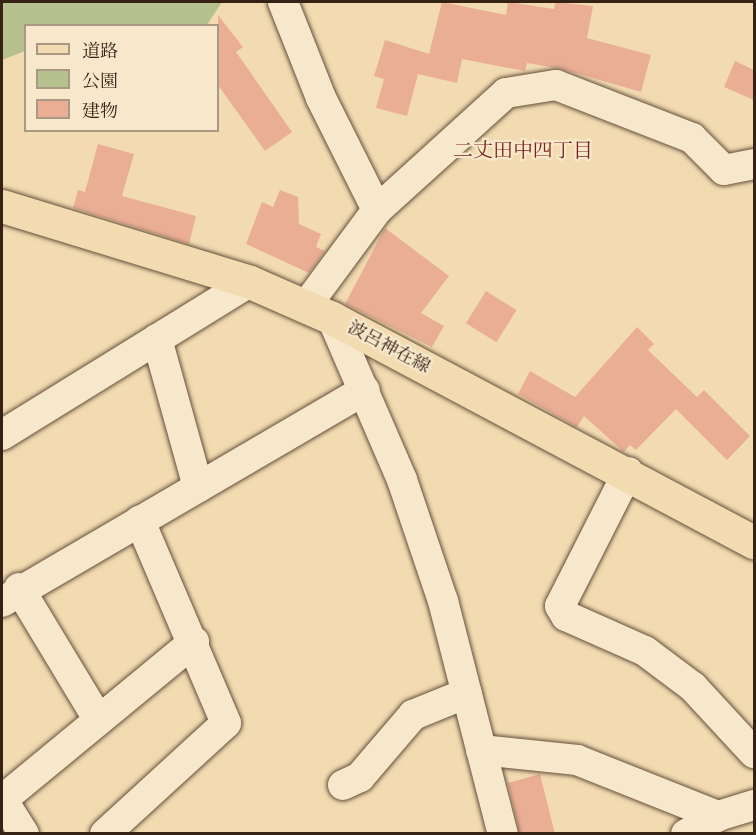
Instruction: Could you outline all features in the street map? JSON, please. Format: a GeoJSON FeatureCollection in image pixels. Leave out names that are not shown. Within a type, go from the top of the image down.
{"type":"FeatureCollection","features":[{"type":"Feature","properties":{"kind":"main road","name":"波呂神在線"},"geometry":{"type":"LineString","coordinates":[[2,206],[250,282],[319,312],[628,472],[753,540]]}},
{"type":"Feature","properties":{"kind":"street"},"geometry":{"type":"LineString","coordinates":[[283,2],[321,98],[376,210]]}},
{"type":"Feature","properties":{"kind":"street"},"geometry":{"type":"LineString","coordinates":[[503,834],[443,601],[365,390],[319,312],[376,210],[506,93],[556,85],[692,138],[724,170],[753,170]]}},
{"type":"Feature","properties":{"kind":"street"},"geometry":{"type":"LineString","coordinates":[[2,435],[250,282]]}},
{"type":"Feature","properties":{"kind":"street"},"geometry":{"type":"LineString","coordinates":[[157,339],[198,487]]}},
{"type":"Feature","properties":{"kind":"street"},"geometry":{"type":"LineString","coordinates":[[99,719],[10,595],[365,390]]}},
{"type":"Feature","properties":{"kind":"street"},"geometry":{"type":"LineString","coordinates":[[628,472],[560,606],[566,616],[653,657],[693,687],[754,753]]}},
{"type":"Feature","properties":{"kind":"street"},"geometry":{"type":"LineString","coordinates":[[105,834],[226,723],[194,642],[140,521]]}},
{"type":"Feature","properties":{"kind":"street"},"geometry":{"type":"LineString","coordinates":[[24,834],[2,799],[194,642]]}},
{"type":"Feature","properties":{"kind":"street"},"geometry":{"type":"LineString","coordinates":[[343,785],[360,777],[413,715],[466,693]]}},
{"type":"Feature","properties":{"kind":"street"},"geometry":{"type":"LineString","coordinates":[[481,750],[578,760],[718,816]]}},
{"type":"Feature","properties":{"kind":"street"},"geometry":{"type":"LineString","coordinates":[[686,834],[718,816],[754,806]]}},
{"type":"Feature","properties":{"kind":"green space"},"geometry":{"type":"Polygon","coordinates":[[[2,2],[222,2],[208,24],[24,24],[24,51],[2,60],[2,2]]]}},
{"type":"Feature","properties":{"kind":"building"},"geometry":{"type":"Polygon","coordinates":[[[442,2],[506,15],[508,2],[554,9],[555,2],[593,6],[587,38],[651,55],[641,92],[562,69],[527,63],[525,71],[462,59],[457,83],[418,74],[407,116],[376,108],[384,79],[374,76],[385,40],[429,54],[442,2]]]}},
{"type":"Feature","properties":{"kind":"building"},"geometry":{"type":"Polygon","coordinates":[[[218,15],[243,47],[236,52],[292,132],[265,151],[219,86],[218,15]]]}},
{"type":"Feature","properties":{"kind":"building"},"geometry":{"type":"Polygon","coordinates":[[[735,61],[754,70],[754,100],[724,87],[735,61]]]}},
{"type":"Feature","properties":{"kind":"building"},"geometry":{"type":"Polygon","coordinates":[[[98,144],[134,154],[122,196],[196,216],[189,244],[73,208],[78,190],[85,192],[98,144]]]}},
{"type":"Feature","properties":{"kind":"building"},"geometry":{"type":"Polygon","coordinates":[[[280,190],[298,197],[299,224],[321,234],[316,247],[325,251],[309,273],[246,244],[262,202],[273,207],[280,190]]]}},
{"type":"Feature","properties":{"kind":"building"},"geometry":{"type":"Polygon","coordinates":[[[385,228],[449,276],[421,313],[444,326],[432,347],[345,304],[385,228]]]}},
{"type":"Feature","properties":{"kind":"building"},"geometry":{"type":"Polygon","coordinates":[[[486,291],[517,310],[496,342],[466,323],[486,291]]]}},
{"type":"Feature","properties":{"kind":"building"},"geometry":{"type":"Polygon","coordinates":[[[637,327],[654,344],[648,350],[697,397],[704,390],[750,436],[727,460],[676,409],[636,450],[630,445],[624,452],[584,416],[577,427],[518,394],[530,371],[575,397],[637,327]]]}},
{"type":"Feature","properties":{"kind":"building"},"geometry":{"type":"Polygon","coordinates":[[[540,774],[555,834],[520,834],[508,783],[540,774]]]}},
{"type":"Feature","properties":{"kind":"district","name":"二丈田中四丁目"},"geometry":{"type":"Point","coordinates":[523,150]}}]}
